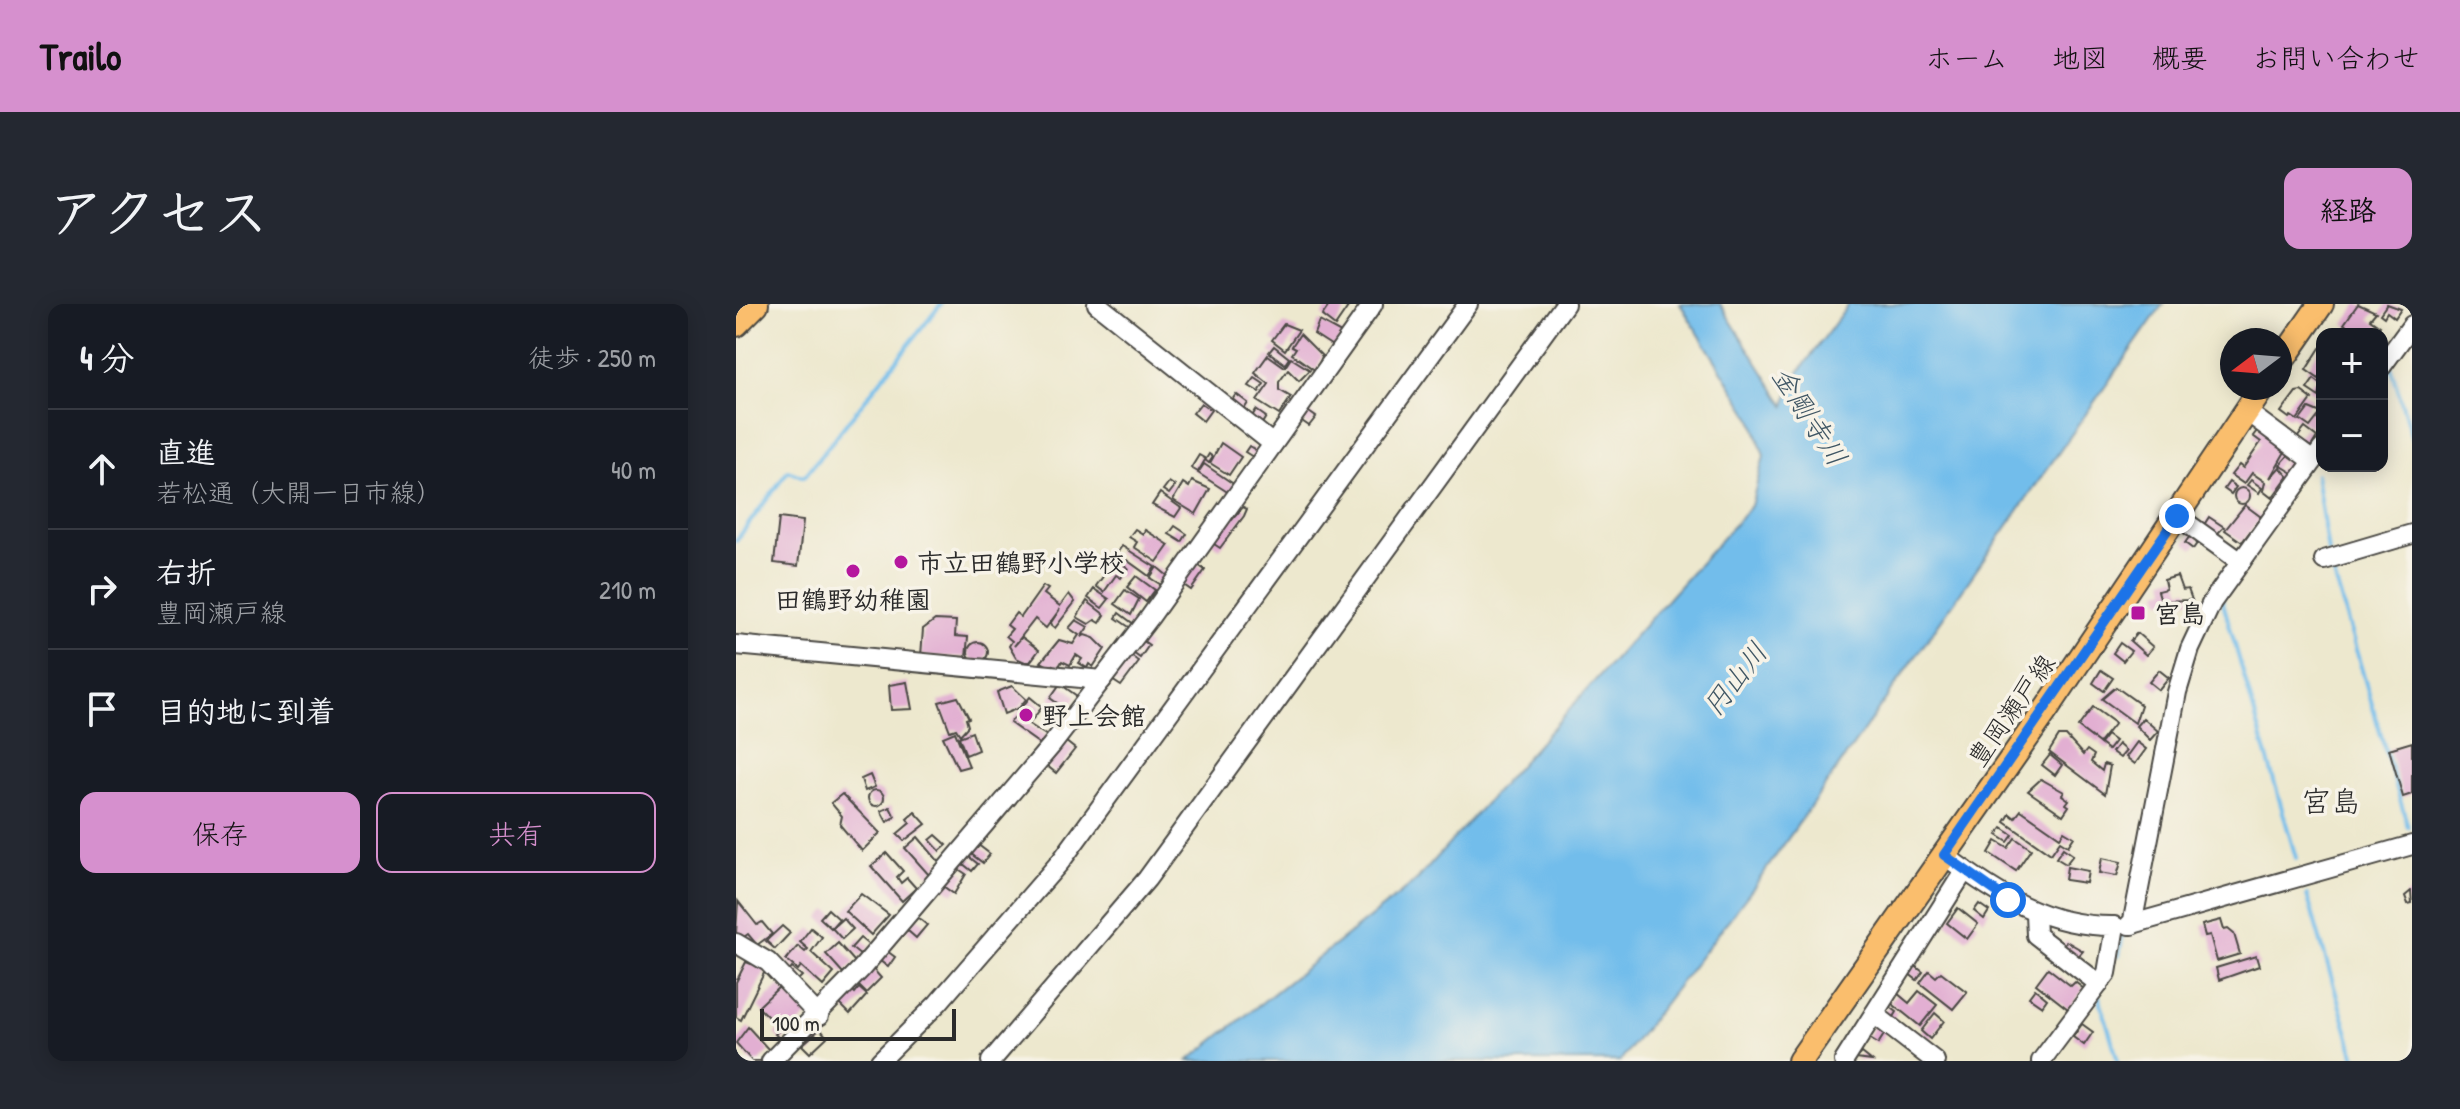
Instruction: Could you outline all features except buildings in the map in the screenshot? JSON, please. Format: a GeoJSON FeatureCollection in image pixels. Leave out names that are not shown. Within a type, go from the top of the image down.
{"type":"FeatureCollection","features":[{"type":"Feature","properties":{"kind":"main road"},"geometry":{"type":"LineString","coordinates":[[736,324],[756,304]]}},
{"type":"Feature","properties":{"kind":"main road"},"geometry":{"type":"LineString","coordinates":[[2292,346],[2321,304]]}},
{"type":"Feature","properties":{"kind":"main road","name":"豊岡瀬戸線"},"geometry":{"type":"LineString","coordinates":[[1800,1061],[2177,516],[2254,400]]}},
{"type":"Feature","properties":{"kind":"street"},"geometry":{"type":"LineString","coordinates":[[1097,304],[1273,444]]}},
{"type":"Feature","properties":{"kind":"street"},"geometry":{"type":"LineString","coordinates":[[771,1061],[819,1016],[1051,746],[1373,304]]}},
{"type":"Feature","properties":{"kind":"street"},"geometry":{"type":"LineString","coordinates":[[880,1061],[938,1003],[1061,861],[1468,304]]}},
{"type":"Feature","properties":{"kind":"street"},"geometry":{"type":"LineString","coordinates":[[991,1061],[1147,879],[1565,304]]}},
{"type":"Feature","properties":{"kind":"street"},"geometry":{"type":"LineString","coordinates":[[2388,358],[2412,325]]}},
{"type":"Feature","properties":{"kind":"street"},"geometry":{"type":"LineString","coordinates":[[2041,1061],[2110,966],[2125,925],[2183,670],[2207,610],[2238,560],[2312,456],[2246,411]]}},
{"type":"Feature","properties":{"kind":"street"},"geometry":{"type":"LineString","coordinates":[[2177,516],[2238,560]]}},
{"type":"Feature","properties":{"kind":"street"},"geometry":{"type":"LineString","coordinates":[[2324,560],[2412,534]]}},
{"type":"Feature","properties":{"kind":"street"},"geometry":{"type":"LineString","coordinates":[[736,645],[1102,680]]}},
{"type":"Feature","properties":{"kind":"street"},"geometry":{"type":"LineString","coordinates":[[1944,855],[1990,889],[2035,913],[2064,922],[2125,925],[2412,845]]}},
{"type":"Feature","properties":{"kind":"street"},"geometry":{"type":"LineString","coordinates":[[1844,1061],[1965,870]]}},
{"type":"Feature","properties":{"kind":"street"},"geometry":{"type":"LineString","coordinates":[[2035,913],[2036,935],[2099,984]]}},
{"type":"Feature","properties":{"kind":"street"},"geometry":{"type":"LineString","coordinates":[[736,943],[768,962],[819,1016]]}},
{"type":"Feature","properties":{"kind":"street"},"geometry":{"type":"LineString","coordinates":[[1874,1014],[1935,1061]]}},
{"type":"Feature","properties":{"kind":"water"},"geometry":{"type":"Polygon","coordinates":[[[1680,304],[1720,304],[1785,406],[1791,383],[1849,304],[2163,304],[1754,887],[1620,1061],[1188,1061],[1416,881],[1751,506],[1764,456],[1752,419],[1680,304]]]}},
{"type":"Feature","properties":{"kind":"waterway"},"geometry":{"type":"LineString","coordinates":[[736,541],[788,471],[804,477],[941,304]]}},
{"type":"Feature","properties":{"kind":"waterway"},"geometry":{"type":"LineString","coordinates":[[2391,366],[2412,439]]}},
{"type":"Feature","properties":{"kind":"waterway"},"geometry":{"type":"LineString","coordinates":[[2316,474],[2328,552]]}},
{"type":"Feature","properties":{"kind":"waterway"},"geometry":{"type":"LineString","coordinates":[[2331,565],[2408,827]]}},
{"type":"Feature","properties":{"kind":"waterway"},"geometry":{"type":"LineString","coordinates":[[2222,599],[2296,858]]}},
{"type":"Feature","properties":{"kind":"waterway"},"geometry":{"type":"LineString","coordinates":[[2307,895],[2356,1061]]}},
{"type":"Feature","properties":{"kind":"waterway"},"geometry":{"type":"LineString","coordinates":[[2119,956],[2124,929]]}},
{"type":"Feature","properties":{"kind":"waterway"},"geometry":{"type":"LineString","coordinates":[[2099,996],[2118,1061]]}},
{"type":"Feature","properties":{"kind":"place","name":"市立田鶴野小学校"},"geometry":{"type":"Point","coordinates":[901,562]}},
{"type":"Feature","properties":{"kind":"place","name":"田鶴野幼稚園"},"geometry":{"type":"Point","coordinates":[853,571]}},
{"type":"Feature","properties":{"kind":"place","name":"宮島"},"geometry":{"type":"Point","coordinates":[2138,613]}},
{"type":"Feature","properties":{"kind":"place","name":"野上会館"},"geometry":{"type":"Point","coordinates":[1026,715]}},
{"type":"Feature","properties":{"kind":"district","name":"宮島"},"geometry":{"type":"Point","coordinates":[2331,801]}},
{"type":"Feature","properties":{"kind":"route"},"geometry":{"type":"LineString","coordinates":[[2008,900],[1944,855],[2177,516]]}},
{"type":"Feature","properties":{"kind":"water label","name":"金剛寺川"},"geometry":{"type":"Point","coordinates":[1810,416]}},
{"type":"Feature","properties":{"kind":"water label","name":"円山川"},"geometry":{"type":"Point","coordinates":[1735,679]}}]}
